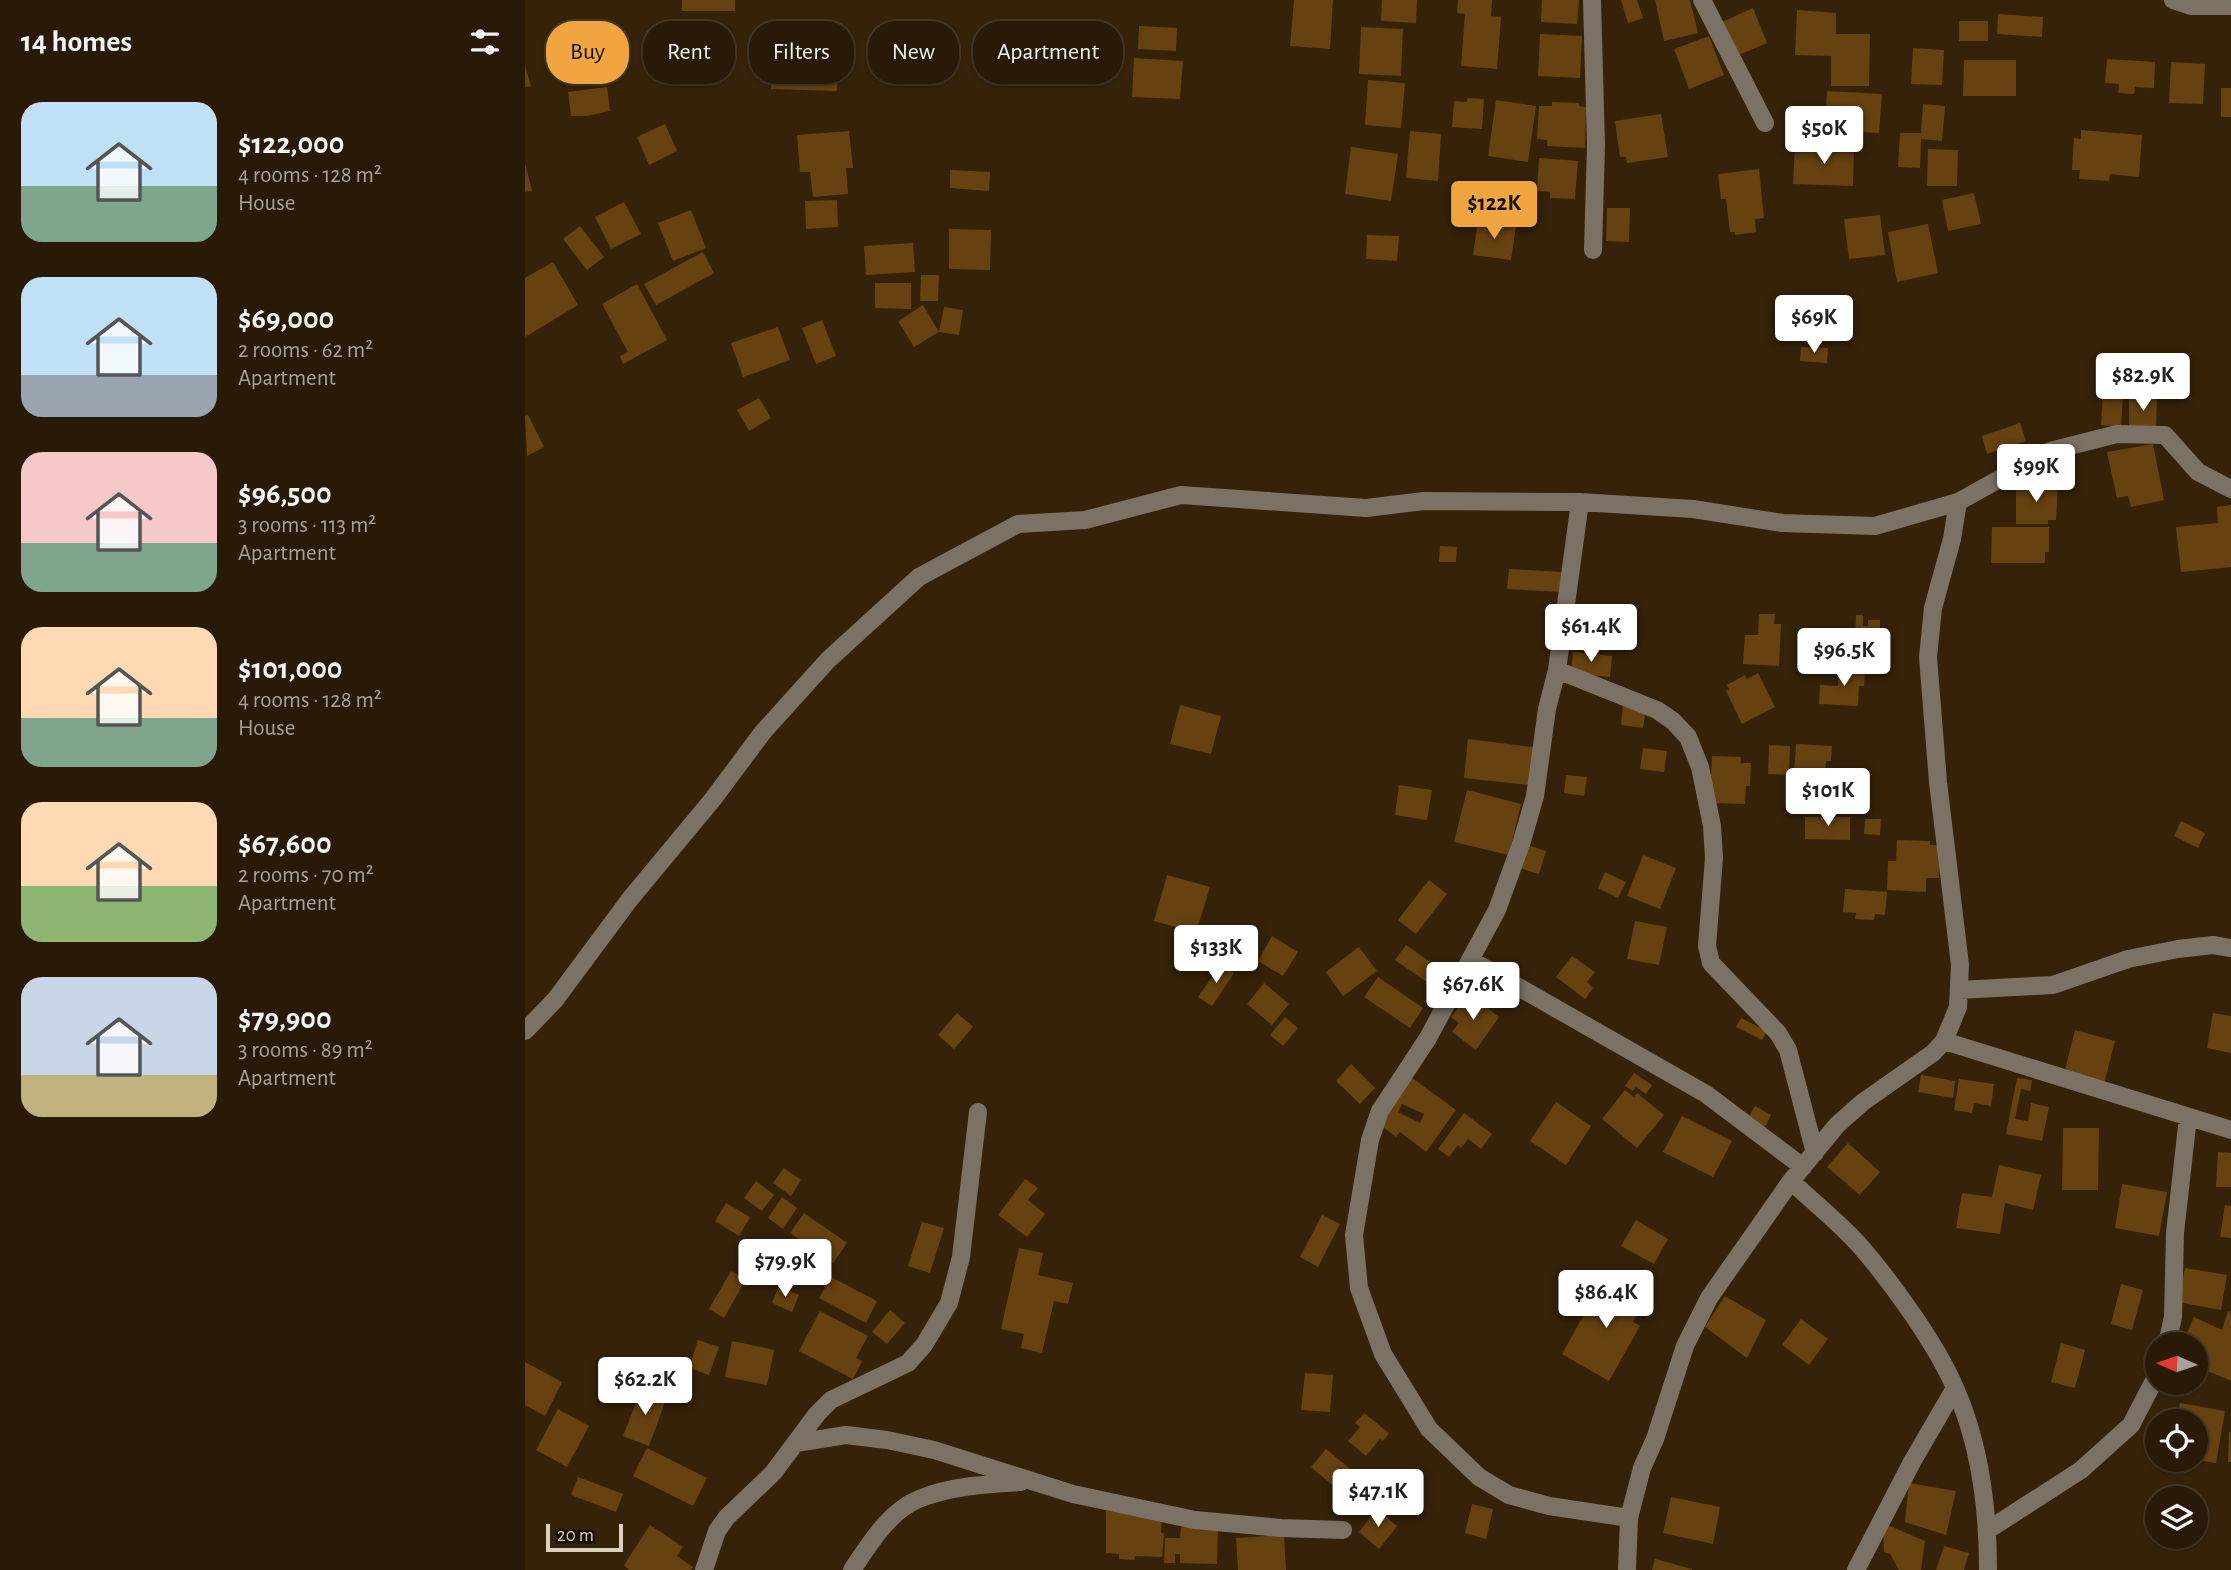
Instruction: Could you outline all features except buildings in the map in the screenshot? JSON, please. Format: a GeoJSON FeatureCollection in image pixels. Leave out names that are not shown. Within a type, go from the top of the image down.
{"type":"FeatureCollection","features":[{"type":"Feature","properties":{"kind":"street"},"geometry":{"type":"LineString","coordinates":[[1592,0],[1596,145],[1593,250]]}},
{"type":"Feature","properties":{"kind":"street"},"geometry":{"type":"LineString","coordinates":[[1703,0],[1765,123]]}},
{"type":"Feature","properties":{"kind":"street"},"geometry":{"type":"LineString","coordinates":[[2173,0],[2191,6],[2231,6]]}},
{"type":"Feature","properties":{"kind":"street"},"geometry":{"type":"LineString","coordinates":[[525,1031],[555,1000],[630,899],[713,799],[763,732],[828,660],[919,577],[1018,524],[1085,520],[1181,495],[1366,508],[1423,501],[1580,502],[1693,509],[1782,523],[1875,526],[1958,502],[2050,451],[2117,434],[2165,435],[2198,472],[2231,489]]}},
{"type":"Feature","properties":{"kind":"street"},"geometry":{"type":"LineString","coordinates":[[1580,502],[1557,670],[1547,709],[1535,796],[1522,841],[1497,910],[1471,960],[1428,1038],[1380,1111],[1370,1140],[1354,1235],[1359,1288],[1383,1354],[1429,1429],[1479,1477],[1509,1495],[1549,1506],[1629,1518]]}},
{"type":"Feature","properties":{"kind":"street"},"geometry":{"type":"LineString","coordinates":[[1627,1570],[1629,1518],[1643,1468],[1685,1346],[1709,1298],[1797,1174],[1837,1125],[1863,1102],[1924,1061],[1944,1041],[1958,1007],[1960,965],[1938,782],[1928,657],[1933,608],[1952,539],[1958,502]]}},
{"type":"Feature","properties":{"kind":"street"},"geometry":{"type":"LineString","coordinates":[[1557,670],[1657,710],[1673,721],[1688,737],[1700,767],[1712,826],[1714,858],[1707,946],[1711,963],[1778,1033],[1788,1050],[1815,1153]]}},
{"type":"Feature","properties":{"kind":"street"},"geometry":{"type":"LineString","coordinates":[[1959,990],[2053,985],[2140,957],[2178,949],[2213,945],[2231,948]]}},
{"type":"Feature","properties":{"kind":"street"},"geometry":{"type":"LineString","coordinates":[[1471,960],[1706,1094],[1797,1174],[1860,1247],[1934,1349],[1955,1388],[1980,1474],[1988,1530],[1988,1570]]}},
{"type":"Feature","properties":{"kind":"street"},"geometry":{"type":"LineString","coordinates":[[1944,1041],[2231,1130]]}},
{"type":"Feature","properties":{"kind":"street"},"geometry":{"type":"LineString","coordinates":[[704,1570],[717,1531],[727,1517],[773,1474],[817,1414],[831,1400],[908,1363],[924,1345],[949,1303],[961,1257],[978,1112]]}},
{"type":"Feature","properties":{"kind":"street"},"geometry":{"type":"LineString","coordinates":[[2169,1332],[2175,1233],[2188,1117]]}},
{"type":"Feature","properties":{"kind":"street"},"geometry":{"type":"LineString","coordinates":[[1856,1570],[1912,1462],[1955,1388]]}},
{"type":"Feature","properties":{"kind":"street"},"geometry":{"type":"LineString","coordinates":[[1988,1530],[2081,1469],[2131,1424],[2146,1395]]}},
{"type":"Feature","properties":{"kind":"street"},"geometry":{"type":"LineString","coordinates":[[796,1443],[846,1435],[887,1440],[934,1450],[1073,1494],[1195,1520],[1281,1528],[1343,1530]]}},
{"type":"Feature","properties":{"kind":"street"},"geometry":{"type":"LineString","coordinates":[[852,1570],[874,1538],[898,1513],[917,1499],[974,1485],[1031,1481]]}}]}
